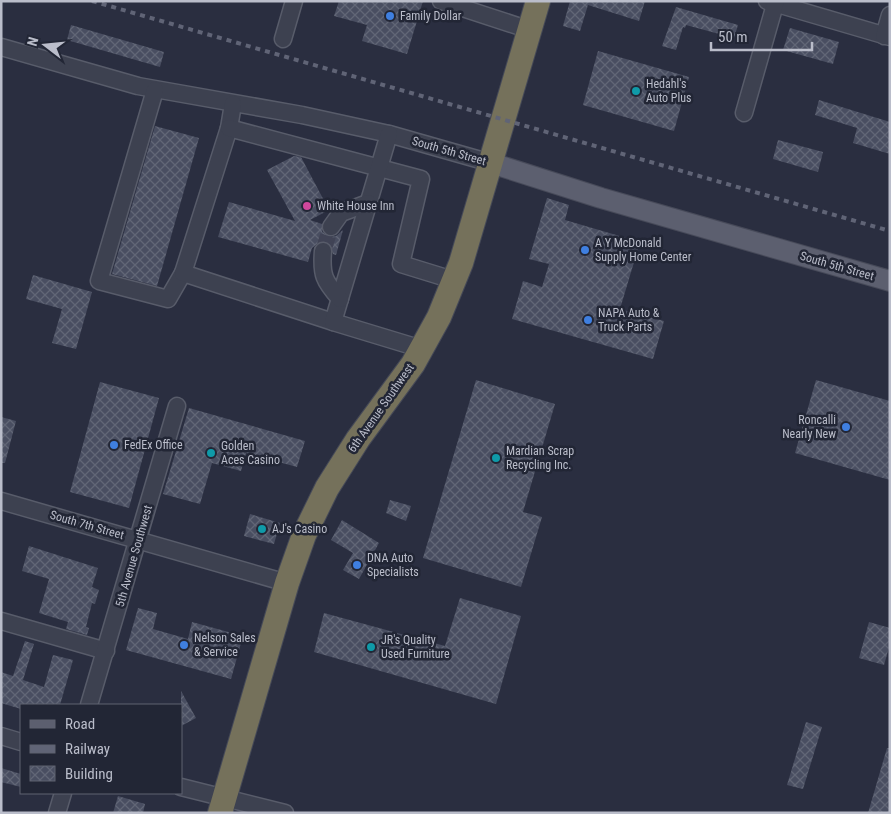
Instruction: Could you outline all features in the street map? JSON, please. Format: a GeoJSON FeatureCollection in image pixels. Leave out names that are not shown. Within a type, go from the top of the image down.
{"type":"FeatureCollection","features":[{"type":"Feature","properties":{"kind":"highway","name":"6th Avenue Southwest"},"geometry":{"type":"LineString","coordinates":[[222,805],[287,582],[304,535],[327,488],[358,439],[422,349],[439,317],[453,280],[490,163],[538,1]]}},
{"type":"Feature","properties":{"kind":"main road","name":"South 5th Street"},"geometry":{"type":"LineString","coordinates":[[490,163],[601,198],[890,281]]}},
{"type":"Feature","properties":{"kind":"street"},"geometry":{"type":"LineString","coordinates":[[283,39],[294,1]]}},
{"type":"Feature","properties":{"kind":"street"},"geometry":{"type":"LineString","coordinates":[[441,1],[530,30]]}},
{"type":"Feature","properties":{"kind":"street"},"geometry":{"type":"LineString","coordinates":[[744,113],[773,2],[887,36],[890,14]]}},
{"type":"Feature","properties":{"kind":"street","name":"South 5th Street"},"geometry":{"type":"LineString","coordinates":[[1,47],[155,90],[302,115],[389,134],[490,163]]}},
{"type":"Feature","properties":{"kind":"street"},"geometry":{"type":"LineString","coordinates":[[155,90],[99,281],[168,299],[183,274],[229,128],[234,104]]}},
{"type":"Feature","properties":{"kind":"street"},"geometry":{"type":"LineString","coordinates":[[229,128],[421,179],[401,264],[453,280]]}},
{"type":"Feature","properties":{"kind":"street"},"geometry":{"type":"LineString","coordinates":[[333,322],[389,134]]}},
{"type":"Feature","properties":{"kind":"street"},"geometry":{"type":"LineString","coordinates":[[331,226],[341,213],[368,202]]}},
{"type":"Feature","properties":{"kind":"street"},"geometry":{"type":"LineString","coordinates":[[323,251],[322,268],[326,284],[340,299]]}},
{"type":"Feature","properties":{"kind":"street"},"geometry":{"type":"LineString","coordinates":[[183,274],[422,349]]}},
{"type":"Feature","properties":{"kind":"street","name":"5th Avenue Southwest"},"geometry":{"type":"LineString","coordinates":[[89,704],[177,406]]}},
{"type":"Feature","properties":{"kind":"street","name":"South 7th Street"},"geometry":{"type":"LineString","coordinates":[[1,501],[287,582]]}},
{"type":"Feature","properties":{"kind":"street"},"geometry":{"type":"LineString","coordinates":[[1,621],[106,651]]}},
{"type":"Feature","properties":{"kind":"street"},"geometry":{"type":"LineString","coordinates":[[1,736],[20,742]]}},
{"type":"Feature","properties":{"kind":"street"},"geometry":{"type":"LineString","coordinates":[[182,787],[222,805],[285,813]]}},
{"type":"Feature","properties":{"kind":"street"},"geometry":{"type":"LineString","coordinates":[[57,813],[63,794]]}},
{"type":"Feature","properties":{"kind":"building"},"geometry":{"type":"Polygon","coordinates":[[[339,1],[423,1],[407,54],[362,41],[367,25],[334,16],[339,1]]]}},
{"type":"Feature","properties":{"kind":"building"},"geometry":{"type":"Polygon","coordinates":[[[570,1],[645,1],[639,21],[588,5],[580,31],[563,26],[570,1]]]}},
{"type":"Feature","properties":{"kind":"building"},"geometry":{"type":"Polygon","coordinates":[[[676,7],[738,25],[734,38],[686,25],[685,28],[683,27],[676,50],[662,46],[676,7]]]}},
{"type":"Feature","properties":{"kind":"building"},"geometry":{"type":"Polygon","coordinates":[[[71,25],[164,52],[160,67],[67,40],[71,25]]]}},
{"type":"Feature","properties":{"kind":"building"},"geometry":{"type":"Polygon","coordinates":[[[790,28],[839,42],[833,64],[783,50],[790,28]]]}},
{"type":"Feature","properties":{"kind":"building","name":"Hedahl's Auto Plus"},"geometry":{"type":"Polygon","coordinates":[[[598,51],[689,77],[674,131],[583,105],[598,51]]]}},
{"type":"Feature","properties":{"kind":"building"},"geometry":{"type":"Polygon","coordinates":[[[819,100],[890,122],[890,154],[853,143],[857,128],[815,115],[819,100]]]}},
{"type":"Feature","properties":{"kind":"building"},"geometry":{"type":"Polygon","coordinates":[[[155,126],[199,138],[157,286],[112,274],[155,126]]]}},
{"type":"Feature","properties":{"kind":"building"},"geometry":{"type":"Polygon","coordinates":[[[778,140],[823,152],[818,172],[773,159],[778,140]]]}},
{"type":"Feature","properties":{"kind":"building","name":"White House Inn"},"geometry":{"type":"Polygon","coordinates":[[[294,156],[301,157],[329,210],[310,220],[322,224],[322,232],[330,237],[336,236],[343,230],[336,255],[333,254],[329,243],[319,242],[312,248],[308,262],[218,237],[229,202],[295,221],[267,170],[294,156]]]}},
{"type":"Feature","properties":{"kind":"building"},"geometry":{"type":"Polygon","coordinates":[[[547,198],[569,205],[565,220],[640,242],[620,309],[664,321],[653,359],[512,319],[523,281],[542,287],[549,264],[529,259],[547,198]]]}},
{"type":"Feature","properties":{"kind":"building"},"geometry":{"type":"Polygon","coordinates":[[[33,275],[92,292],[76,349],[52,343],[62,309],[26,299],[33,275]]]}},
{"type":"Feature","properties":{"kind":"building","name":"Mardian Scrap Recycling Inc."},"geometry":{"type":"Polygon","coordinates":[[[476,380],[555,404],[523,512],[542,517],[521,587],[423,558],[476,380]]]}},
{"type":"Feature","properties":{"kind":"building","name":"Roncalli Nearly New"},"geometry":{"type":"Polygon","coordinates":[[[816,380],[890,401],[890,480],[795,453],[816,380]]]}},
{"type":"Feature","properties":{"kind":"building","name":"FedEx Office"},"geometry":{"type":"Polygon","coordinates":[[[100,382],[159,398],[129,508],[70,492],[100,382]]]}},
{"type":"Feature","properties":{"kind":"building"},"geometry":{"type":"Polygon","coordinates":[[[189,408],[305,441],[297,467],[246,453],[241,471],[212,463],[200,504],[163,494],[189,408]]]}},
{"type":"Feature","properties":{"kind":"building"},"geometry":{"type":"Polygon","coordinates":[[[1,417],[16,421],[5,463],[1,463],[1,417]]]}},
{"type":"Feature","properties":{"kind":"building"},"geometry":{"type":"Polygon","coordinates":[[[390,500],[411,506],[406,521],[386,513],[390,500]]]}},
{"type":"Feature","properties":{"kind":"building","name":"AJ's Casino"},"geometry":{"type":"Polygon","coordinates":[[[250,514],[280,523],[274,544],[244,536],[250,514]]]}},
{"type":"Feature","properties":{"kind":"building"},"geometry":{"type":"Polygon","coordinates":[[[342,520],[379,543],[359,579],[343,570],[353,553],[331,540],[342,520]]]}},
{"type":"Feature","properties":{"kind":"building"},"geometry":{"type":"Polygon","coordinates":[[[29,546],[98,568],[92,587],[99,590],[95,604],[92,603],[86,627],[89,628],[87,635],[66,629],[68,622],[39,613],[49,579],[22,571],[29,546]]]}},
{"type":"Feature","properties":{"kind":"building"},"geometry":{"type":"Polygon","coordinates":[[[460,598],[521,616],[496,704],[314,652],[324,613],[445,646],[460,598]]]}},
{"type":"Feature","properties":{"kind":"building","name":"Nelson Sales & Service"},"geometry":{"type":"Polygon","coordinates":[[[138,608],[157,613],[153,629],[188,639],[192,622],[243,636],[231,679],[126,650],[138,608]]]}},
{"type":"Feature","properties":{"kind":"building"},"geometry":{"type":"Polygon","coordinates":[[[869,622],[890,628],[890,644],[884,665],[859,658],[869,622]]]}},
{"type":"Feature","properties":{"kind":"building"},"geometry":{"type":"Polygon","coordinates":[[[25,641],[34,644],[23,680],[44,687],[53,655],[73,660],[60,704],[20,704],[20,709],[1,703],[1,672],[13,676],[25,641]]]}},
{"type":"Feature","properties":{"kind":"building"},"geometry":{"type":"Polygon","coordinates":[[[181,691],[196,718],[182,725],[182,704],[181,691]]]}},
{"type":"Feature","properties":{"kind":"building"},"geometry":{"type":"Polygon","coordinates":[[[806,722],[822,727],[803,789],[787,785],[806,722]]]}},
{"type":"Feature","properties":{"kind":"building"},"geometry":{"type":"Polygon","coordinates":[[[887,748],[890,748],[890,813],[868,813],[887,748]]]}},
{"type":"Feature","properties":{"kind":"building"},"geometry":{"type":"Polygon","coordinates":[[[1,768],[20,774],[20,787],[1,782],[1,768]]]}},
{"type":"Feature","properties":{"kind":"building"},"geometry":{"type":"Polygon","coordinates":[[[118,796],[145,804],[143,813],[113,813],[118,796]]]}},
{"type":"Feature","properties":{"kind":"tunnel"},"geometry":{"type":"LineString","coordinates":[[323,251],[331,227]]}},
{"type":"Feature","properties":{"kind":"railway"},"geometry":{"type":"LineString","coordinates":[[92,1],[890,231]]}},
{"type":"Feature","properties":{"kind":"place","name":"Family Dollar"},"geometry":{"type":"Point","coordinates":[390,16]}},
{"type":"Feature","properties":{"kind":"place","name":"Hedahl's Auto Plus"},"geometry":{"type":"Point","coordinates":[636,91]}},
{"type":"Feature","properties":{"kind":"place","name":"White House Inn"},"geometry":{"type":"Point","coordinates":[307,206]}},
{"type":"Feature","properties":{"kind":"place","name":"A Y McDonald Supply Home Center"},"geometry":{"type":"Point","coordinates":[585,250]}},
{"type":"Feature","properties":{"kind":"place","name":"NAPA Auto & Truck Parts"},"geometry":{"type":"Point","coordinates":[588,320]}},
{"type":"Feature","properties":{"kind":"place","name":"Roncalli Nearly New"},"geometry":{"type":"Point","coordinates":[846,427]}},
{"type":"Feature","properties":{"kind":"place","name":"FedEx Office"},"geometry":{"type":"Point","coordinates":[114,445]}},
{"type":"Feature","properties":{"kind":"place","name":"Golden Aces Casino"},"geometry":{"type":"Point","coordinates":[211,453]}},
{"type":"Feature","properties":{"kind":"place","name":"Mardian Scrap Recycling Inc."},"geometry":{"type":"Point","coordinates":[496,458]}},
{"type":"Feature","properties":{"kind":"place","name":"AJ's Casino"},"geometry":{"type":"Point","coordinates":[262,529]}},
{"type":"Feature","properties":{"kind":"place","name":"DNA Auto Specialists"},"geometry":{"type":"Point","coordinates":[357,565]}},
{"type":"Feature","properties":{"kind":"place","name":"Nelson Sales & Service"},"geometry":{"type":"Point","coordinates":[184,645]}},
{"type":"Feature","properties":{"kind":"place","name":"JR's Quality Used Furniture"},"geometry":{"type":"Point","coordinates":[371,647]}}]}
